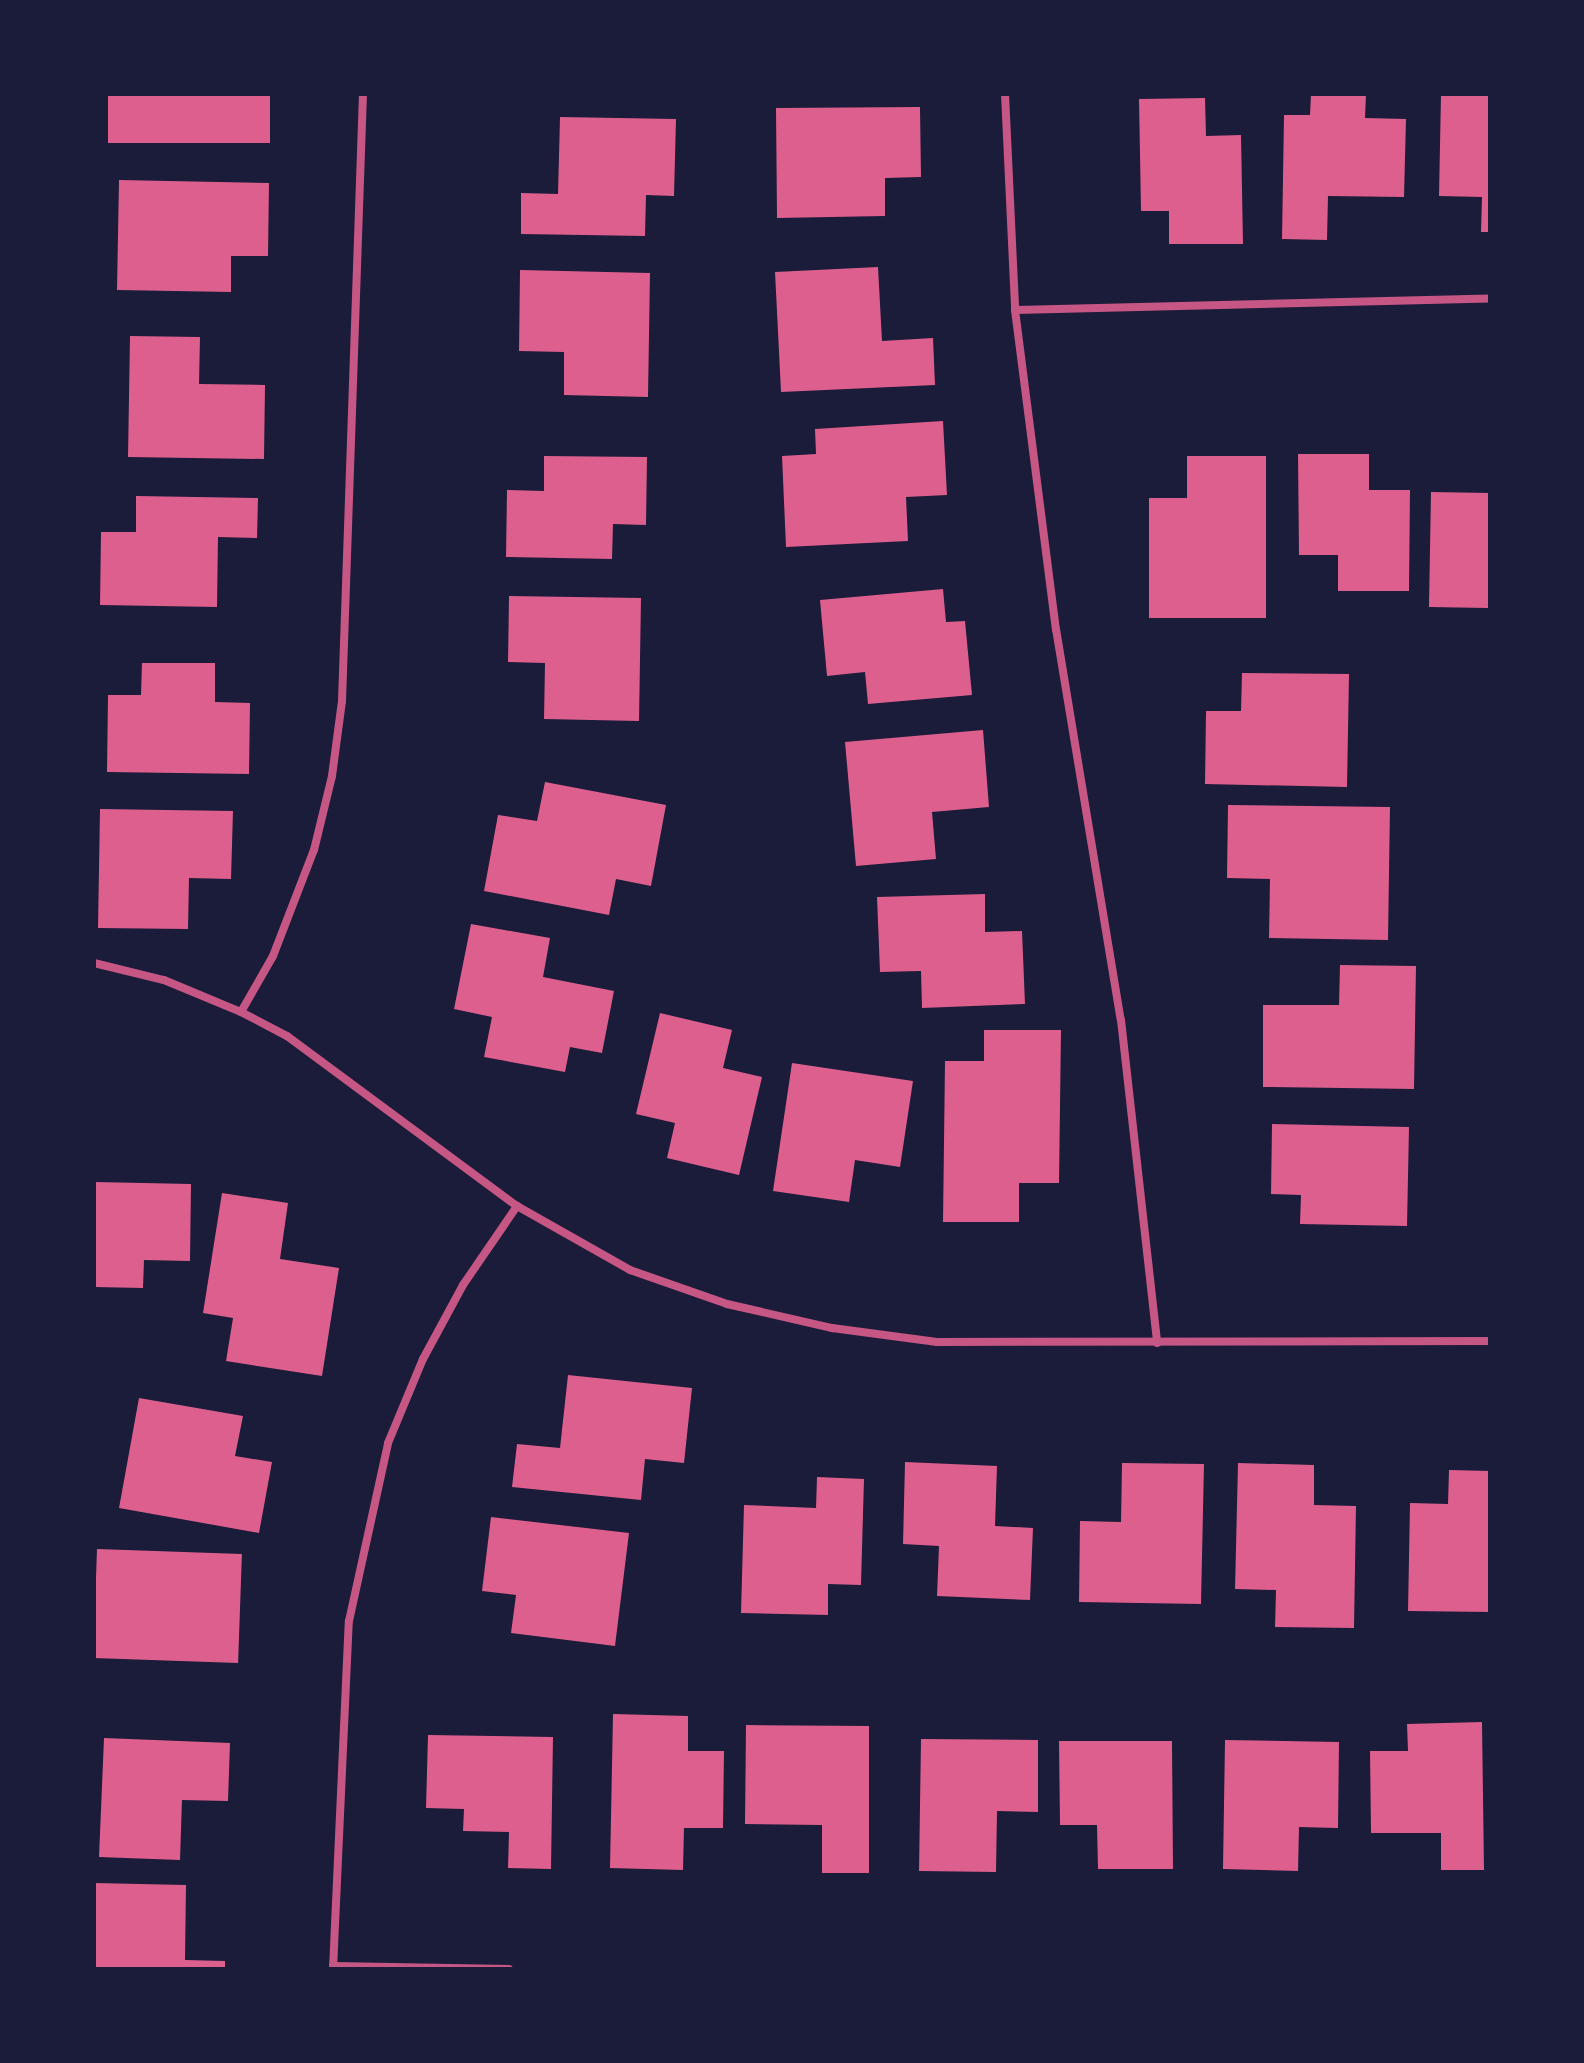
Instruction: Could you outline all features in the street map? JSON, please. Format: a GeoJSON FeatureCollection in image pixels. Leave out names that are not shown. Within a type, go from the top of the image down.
{"type":"FeatureCollection","features":[{"type":"Feature","properties":{"kind":"street"},"geometry":{"type":"LineString","coordinates":[[241,1012],[273,956],[314,850],[332,776],[342,701],[363,94]]}},
{"type":"Feature","properties":{"kind":"street"},"geometry":{"type":"LineString","coordinates":[[1005,94],[1015,310],[1056,629],[1121,1020],[1157,1343]]}},
{"type":"Feature","properties":{"kind":"street"},"geometry":{"type":"LineString","coordinates":[[1015,310],[1490,298]]}},
{"type":"Feature","properties":{"kind":"street"},"geometry":{"type":"LineString","coordinates":[[94,963],[164,980],[241,1012],[287,1036],[517,1206],[630,1270],[727,1304],[832,1328],[937,1342],[1490,1341]]}},
{"type":"Feature","properties":{"kind":"street"},"geometry":{"type":"LineString","coordinates":[[509,1969],[333,1968],[349,1621],[388,1443],[423,1359],[456,1297],[517,1206]]}},
{"type":"Feature","properties":{"kind":"building"},"geometry":{"type":"Polygon","coordinates":[[[108,94],[270,94],[270,143],[108,143],[108,94]]]}},
{"type":"Feature","properties":{"kind":"building"},"geometry":{"type":"Polygon","coordinates":[[[1311,94],[1366,94],[1365,118],[1406,119],[1404,197],[1328,196],[1327,240],[1282,239],[1284,115],[1310,115],[1311,94]]]}},
{"type":"Feature","properties":{"kind":"building"},"geometry":{"type":"Polygon","coordinates":[[[1441,94],[1490,94],[1490,232],[1481,232],[1482,197],[1439,196],[1441,94]]]}},
{"type":"Feature","properties":{"kind":"building"},"geometry":{"type":"Polygon","coordinates":[[[1205,98],[1206,136],[1241,135],[1243,244],[1169,244],[1169,211],[1141,211],[1139,99],[1205,98]]]}},
{"type":"Feature","properties":{"kind":"building"},"geometry":{"type":"Polygon","coordinates":[[[920,107],[921,177],[885,178],[885,216],[777,218],[776,108],[920,107]]]}},
{"type":"Feature","properties":{"kind":"building"},"geometry":{"type":"Polygon","coordinates":[[[560,117],[676,119],[674,196],[646,195],[645,236],[521,234],[521,193],[558,194],[560,117]]]}},
{"type":"Feature","properties":{"kind":"building"},"geometry":{"type":"Polygon","coordinates":[[[119,180],[269,183],[268,256],[231,256],[231,292],[117,290],[119,180]]]}},
{"type":"Feature","properties":{"kind":"building"},"geometry":{"type":"Polygon","coordinates":[[[878,267],[882,341],[933,338],[935,385],[781,392],[775,272],[878,267]]]}},
{"type":"Feature","properties":{"kind":"building"},"geometry":{"type":"Polygon","coordinates":[[[520,270],[650,273],[648,397],[564,395],[564,352],[519,351],[520,270]]]}},
{"type":"Feature","properties":{"kind":"building"},"geometry":{"type":"Polygon","coordinates":[[[130,336],[200,337],[199,384],[265,385],[264,459],[128,457],[130,336]]]}},
{"type":"Feature","properties":{"kind":"building"},"geometry":{"type":"Polygon","coordinates":[[[943,421],[947,495],[906,497],[908,541],[786,547],[782,456],[816,454],[815,429],[943,421]]]}},
{"type":"Feature","properties":{"kind":"building"},"geometry":{"type":"Polygon","coordinates":[[[1298,454],[1369,454],[1369,490],[1410,490],[1409,591],[1338,591],[1338,555],[1299,555],[1298,454]]]}},
{"type":"Feature","properties":{"kind":"building"},"geometry":{"type":"Polygon","coordinates":[[[544,456],[647,457],[646,525],[613,524],[612,559],[506,557],[507,490],[544,491],[544,456]]]}},
{"type":"Feature","properties":{"kind":"building"},"geometry":{"type":"Polygon","coordinates":[[[1187,456],[1266,456],[1266,618],[1149,618],[1149,498],[1187,498],[1187,456]]]}},
{"type":"Feature","properties":{"kind":"building"},"geometry":{"type":"Polygon","coordinates":[[[1431,492],[1490,493],[1488,608],[1429,607],[1431,492]]]}},
{"type":"Feature","properties":{"kind":"building"},"geometry":{"type":"Polygon","coordinates":[[[136,496],[258,498],[257,538],[218,537],[217,607],[100,605],[101,532],[136,532],[136,496]]]}},
{"type":"Feature","properties":{"kind":"building"},"geometry":{"type":"Polygon","coordinates":[[[943,589],[946,622],[965,621],[972,695],[868,704],[865,672],[827,676],[820,600],[943,589]]]}},
{"type":"Feature","properties":{"kind":"building"},"geometry":{"type":"Polygon","coordinates":[[[509,596],[641,598],[639,721],[544,719],[545,663],[508,662],[509,596]]]}},
{"type":"Feature","properties":{"kind":"building"},"geometry":{"type":"Polygon","coordinates":[[[142,663],[215,663],[215,702],[250,703],[249,774],[107,772],[108,695],[141,695],[142,663]]]}},
{"type":"Feature","properties":{"kind":"building"},"geometry":{"type":"Polygon","coordinates":[[[1242,673],[1349,674],[1347,787],[1205,784],[1206,711],[1241,711],[1242,673]]]}},
{"type":"Feature","properties":{"kind":"building"},"geometry":{"type":"Polygon","coordinates":[[[983,730],[989,807],[932,812],[936,859],[856,866],[845,742],[983,730]]]}},
{"type":"Feature","properties":{"kind":"building"},"geometry":{"type":"Polygon","coordinates":[[[545,782],[666,805],[651,886],[616,879],[609,915],[484,891],[498,815],[537,821],[545,782]]]}},
{"type":"Feature","properties":{"kind":"building"},"geometry":{"type":"Polygon","coordinates":[[[1228,805],[1390,807],[1388,940],[1269,938],[1270,879],[1227,878],[1228,805]]]}},
{"type":"Feature","properties":{"kind":"building"},"geometry":{"type":"Polygon","coordinates":[[[100,809],[233,811],[231,879],[189,878],[188,929],[98,928],[100,809]]]}},
{"type":"Feature","properties":{"kind":"building"},"geometry":{"type":"Polygon","coordinates":[[[985,894],[985,932],[1022,931],[1025,1004],[922,1008],[921,971],[880,972],[877,897],[985,894]]]}},
{"type":"Feature","properties":{"kind":"building"},"geometry":{"type":"Polygon","coordinates":[[[471,924],[550,938],[543,977],[614,991],[602,1053],[570,1047],[565,1072],[484,1057],[492,1017],[454,1009],[471,924]]]}},
{"type":"Feature","properties":{"kind":"building"},"geometry":{"type":"Polygon","coordinates":[[[1340,965],[1416,966],[1414,1089],[1263,1087],[1263,1005],[1339,1005],[1340,965]]]}},
{"type":"Feature","properties":{"kind":"building"},"geometry":{"type":"Polygon","coordinates":[[[660,1013],[732,1030],[723,1068],[762,1077],[739,1175],[667,1158],[675,1123],[636,1114],[660,1013]]]}},
{"type":"Feature","properties":{"kind":"building"},"geometry":{"type":"Polygon","coordinates":[[[984,1030],[1061,1030],[1059,1183],[1019,1183],[1019,1222],[943,1222],[945,1061],[984,1061],[984,1030]]]}},
{"type":"Feature","properties":{"kind":"building"},"geometry":{"type":"Polygon","coordinates":[[[792,1063],[913,1081],[900,1167],[855,1160],[849,1202],[773,1191],[792,1063]]]}},
{"type":"Feature","properties":{"kind":"building"},"geometry":{"type":"Polygon","coordinates":[[[1272,1124],[1409,1127],[1407,1226],[1300,1224],[1301,1195],[1271,1194],[1272,1124]]]}},
{"type":"Feature","properties":{"kind":"building"},"geometry":{"type":"Polygon","coordinates":[[[94,1182],[191,1184],[190,1261],[144,1260],[143,1288],[94,1287],[94,1182]]]}},
{"type":"Feature","properties":{"kind":"building"},"geometry":{"type":"Polygon","coordinates":[[[222,1193],[288,1203],[280,1259],[339,1268],[322,1376],[226,1361],[233,1318],[203,1313],[222,1193]]]}},
{"type":"Feature","properties":{"kind":"building"},"geometry":{"type":"Polygon","coordinates":[[[568,1375],[692,1388],[684,1463],[645,1459],[641,1500],[512,1487],[517,1444],[560,1448],[568,1375]]]}},
{"type":"Feature","properties":{"kind":"building"},"geometry":{"type":"Polygon","coordinates":[[[139,1398],[243,1416],[235,1456],[272,1462],[259,1533],[119,1508],[139,1398]]]}},
{"type":"Feature","properties":{"kind":"building"},"geometry":{"type":"Polygon","coordinates":[[[905,1462],[997,1466],[995,1526],[1033,1528],[1030,1600],[937,1596],[939,1546],[903,1544],[905,1462]]]}},
{"type":"Feature","properties":{"kind":"building"},"geometry":{"type":"Polygon","coordinates":[[[1122,1463],[1204,1464],[1201,1604],[1079,1602],[1080,1521],[1121,1522],[1122,1463]]]}},
{"type":"Feature","properties":{"kind":"building"},"geometry":{"type":"Polygon","coordinates":[[[1238,1463],[1314,1465],[1314,1505],[1356,1506],[1354,1628],[1275,1627],[1276,1590],[1235,1589],[1238,1463]]]}},
{"type":"Feature","properties":{"kind":"building"},"geometry":{"type":"Polygon","coordinates":[[[1449,1470],[1490,1471],[1490,1612],[1408,1611],[1410,1503],[1448,1504],[1449,1470]]]}},
{"type":"Feature","properties":{"kind":"building"},"geometry":{"type":"Polygon","coordinates":[[[817,1477],[864,1479],[861,1585],[828,1584],[828,1615],[741,1613],[744,1505],[816,1508],[817,1477]]]}},
{"type":"Feature","properties":{"kind":"building"},"geometry":{"type":"Polygon","coordinates":[[[491,1517],[629,1533],[615,1646],[511,1633],[516,1595],[482,1591],[491,1517]]]}},
{"type":"Feature","properties":{"kind":"building"},"geometry":{"type":"Polygon","coordinates":[[[97,1549],[242,1554],[238,1663],[94,1658],[97,1549]]]}},
{"type":"Feature","properties":{"kind":"building"},"geometry":{"type":"Polygon","coordinates":[[[613,1714],[688,1716],[688,1751],[724,1751],[723,1828],[684,1828],[683,1870],[610,1868],[613,1714]]]}},
{"type":"Feature","properties":{"kind":"building"},"geometry":{"type":"Polygon","coordinates":[[[1482,1722],[1484,1870],[1441,1870],[1441,1833],[1371,1833],[1370,1751],[1408,1751],[1407,1724],[1482,1722]]]}},
{"type":"Feature","properties":{"kind":"building"},"geometry":{"type":"Polygon","coordinates":[[[746,1725],[869,1726],[869,1873],[822,1873],[822,1825],[745,1824],[746,1725]]]}},
{"type":"Feature","properties":{"kind":"building"},"geometry":{"type":"Polygon","coordinates":[[[428,1735],[553,1737],[551,1869],[508,1868],[509,1832],[463,1831],[464,1809],[426,1808],[428,1735]]]}},
{"type":"Feature","properties":{"kind":"building"},"geometry":{"type":"Polygon","coordinates":[[[104,1738],[230,1743],[228,1801],[182,1800],[180,1860],[99,1857],[104,1738]]]}},
{"type":"Feature","properties":{"kind":"building"},"geometry":{"type":"Polygon","coordinates":[[[921,1739],[1038,1740],[1038,1812],[997,1811],[996,1872],[919,1871],[921,1739]]]}},
{"type":"Feature","properties":{"kind":"building"},"geometry":{"type":"Polygon","coordinates":[[[1225,1740],[1339,1742],[1338,1828],[1299,1827],[1298,1871],[1223,1869],[1225,1740]]]}},
{"type":"Feature","properties":{"kind":"building"},"geometry":{"type":"Polygon","coordinates":[[[1059,1741],[1172,1741],[1173,1869],[1098,1869],[1097,1825],[1060,1825],[1059,1741]]]}},
{"type":"Feature","properties":{"kind":"building"},"geometry":{"type":"Polygon","coordinates":[[[94,1883],[186,1885],[185,1960],[225,1961],[225,1969],[94,1969],[94,1883]]]}}]}
